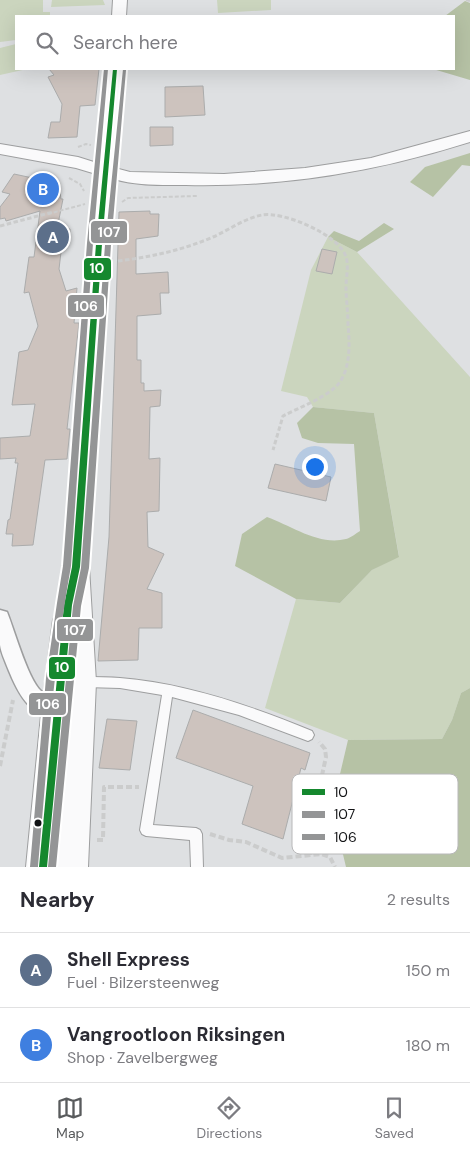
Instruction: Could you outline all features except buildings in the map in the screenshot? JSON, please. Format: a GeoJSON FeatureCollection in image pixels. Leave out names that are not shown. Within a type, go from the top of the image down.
{"type":"FeatureCollection","features":[{"type":"Feature","properties":{"kind":"main road"},"geometry":{"type":"LineString","coordinates":[[119,15],[120,0]]}},
{"type":"Feature","properties":{"kind":"main road"},"geometry":{"type":"LineString","coordinates":[[71,867],[68,606],[76,567],[98,262],[89,200],[105,173],[115,70]]}},
{"type":"Feature","properties":{"kind":"main road"},"geometry":{"type":"LineString","coordinates":[[0,149],[78,164],[105,173],[145,180],[261,178],[371,164],[423,151],[470,136]]}},
{"type":"Feature","properties":{"kind":"main road"},"geometry":{"type":"LineString","coordinates":[[43,867],[69,694]]}},
{"type":"Feature","properties":{"kind":"street"},"geometry":{"type":"LineString","coordinates":[[0,619],[23,680],[34,698],[45,704],[69,694]]}},
{"type":"Feature","properties":{"kind":"lane"},"geometry":{"type":"LineString","coordinates":[[69,694],[120,683],[168,691],[209,699],[278,722],[308,735]]}},
{"type":"Feature","properties":{"kind":"lane"},"geometry":{"type":"LineString","coordinates":[[168,691],[146,830],[196,834],[197,867]]}},
{"type":"Feature","properties":{"kind":"path"},"geometry":{"type":"LineString","coordinates":[[466,0],[470,1]]}},
{"type":"Feature","properties":{"kind":"path"},"geometry":{"type":"LineString","coordinates":[[68,178],[76,180],[82,186],[89,200],[85,213]]}},
{"type":"Feature","properties":{"kind":"path"},"geometry":{"type":"LineString","coordinates":[[0,226],[89,200]]}},
{"type":"Feature","properties":{"kind":"path"},"geometry":{"type":"LineString","coordinates":[[98,262],[136,260],[160,255],[226,231],[260,214],[278,216],[322,232],[344,250],[349,268],[346,289],[349,315],[347,364],[340,383],[334,389],[283,416],[274,450]]}},
{"type":"Feature","properties":{"kind":"path"},"geometry":{"type":"LineString","coordinates":[[0,766],[14,697],[23,680]]}},
{"type":"Feature","properties":{"kind":"path"},"geometry":{"type":"LineString","coordinates":[[308,735],[325,749],[326,757],[322,774]]}},
{"type":"Feature","properties":{"kind":"path"},"geometry":{"type":"LineString","coordinates":[[103,819],[104,787],[153,787]]}},
{"type":"Feature","properties":{"kind":"path"},"geometry":{"type":"LineString","coordinates":[[196,834],[214,834],[229,840],[246,842],[282,858],[321,854],[330,857],[335,867]]}},
{"type":"Feature","properties":{"kind":"green space"},"geometry":{"type":"Polygon","coordinates":[[[0,0],[43,0],[43,12],[50,12],[50,15],[15,15],[15,40],[0,42],[0,0]]]}},
{"type":"Feature","properties":{"kind":"green space"},"geometry":{"type":"Polygon","coordinates":[[[52,0],[103,0],[105,5],[51,7],[52,0]]]}},
{"type":"Feature","properties":{"kind":"green space"},"geometry":{"type":"Polygon","coordinates":[[[217,0],[271,0],[271,10],[218,13],[217,0]]]}},
{"type":"Feature","properties":{"kind":"green space"},"geometry":{"type":"Polygon","coordinates":[[[465,1],[470,3],[470,80],[436,70],[455,70],[455,15],[446,15],[465,1]]]}},
{"type":"Feature","properties":{"kind":"green space"},"geometry":{"type":"Polygon","coordinates":[[[15,44],[15,70],[22,70],[0,75],[0,48],[15,44]]]}},
{"type":"Feature","properties":{"kind":"green space"},"geometry":{"type":"Polygon","coordinates":[[[470,153],[470,166],[462,165],[433,197],[410,182],[425,167],[470,153]]]}},
{"type":"Feature","properties":{"kind":"green space"},"geometry":{"type":"Polygon","coordinates":[[[384,223],[394,229],[357,252],[328,237],[334,231],[359,241],[384,223]]]}},
{"type":"Feature","properties":{"kind":"green space"},"geometry":{"type":"Polygon","coordinates":[[[328,237],[357,252],[470,377],[470,688],[461,693],[452,720],[442,739],[348,740],[265,708],[296,599],[340,603],[372,570],[399,556],[374,413],[313,407],[307,397],[281,391],[311,270],[328,237]]]}},
{"type":"Feature","properties":{"kind":"green space"},"geometry":{"type":"Polygon","coordinates":[[[313,407],[374,413],[399,557],[372,570],[340,603],[296,599],[235,566],[242,534],[267,517],[306,534],[326,540],[350,538],[360,531],[354,444],[318,443],[302,438],[297,423],[313,407]]]}},
{"type":"Feature","properties":{"kind":"green space"},"geometry":{"type":"Polygon","coordinates":[[[470,688],[470,867],[346,867],[343,854],[458,854],[458,774],[340,774],[348,740],[442,739],[452,720],[461,693],[470,688]]]}},
{"type":"Feature","properties":{"kind":"transit line","name":"106"},"geometry":{"type":"LineString","coordinates":[[34,866],[50,678],[67,566],[90,243],[106,70]]}},
{"type":"Feature","properties":{"kind":"transit line","name":"10"},"geometry":{"type":"LineString","coordinates":[[43,867],[68,605],[76,567],[99,244],[115,70]]}},
{"type":"Feature","properties":{"kind":"transit line","name":"107"},"geometry":{"type":"LineString","coordinates":[[52,867],[77,606],[85,568],[108,245],[124,70]]}},
{"type":"Feature","properties":{"kind":"place","name":"Vangrootloon Riksingen"},"geometry":{"type":"Point","coordinates":[43,189]}},
{"type":"Feature","properties":{"kind":"place","name":"Shell Express"},"geometry":{"type":"Point","coordinates":[53,237]}}]}
